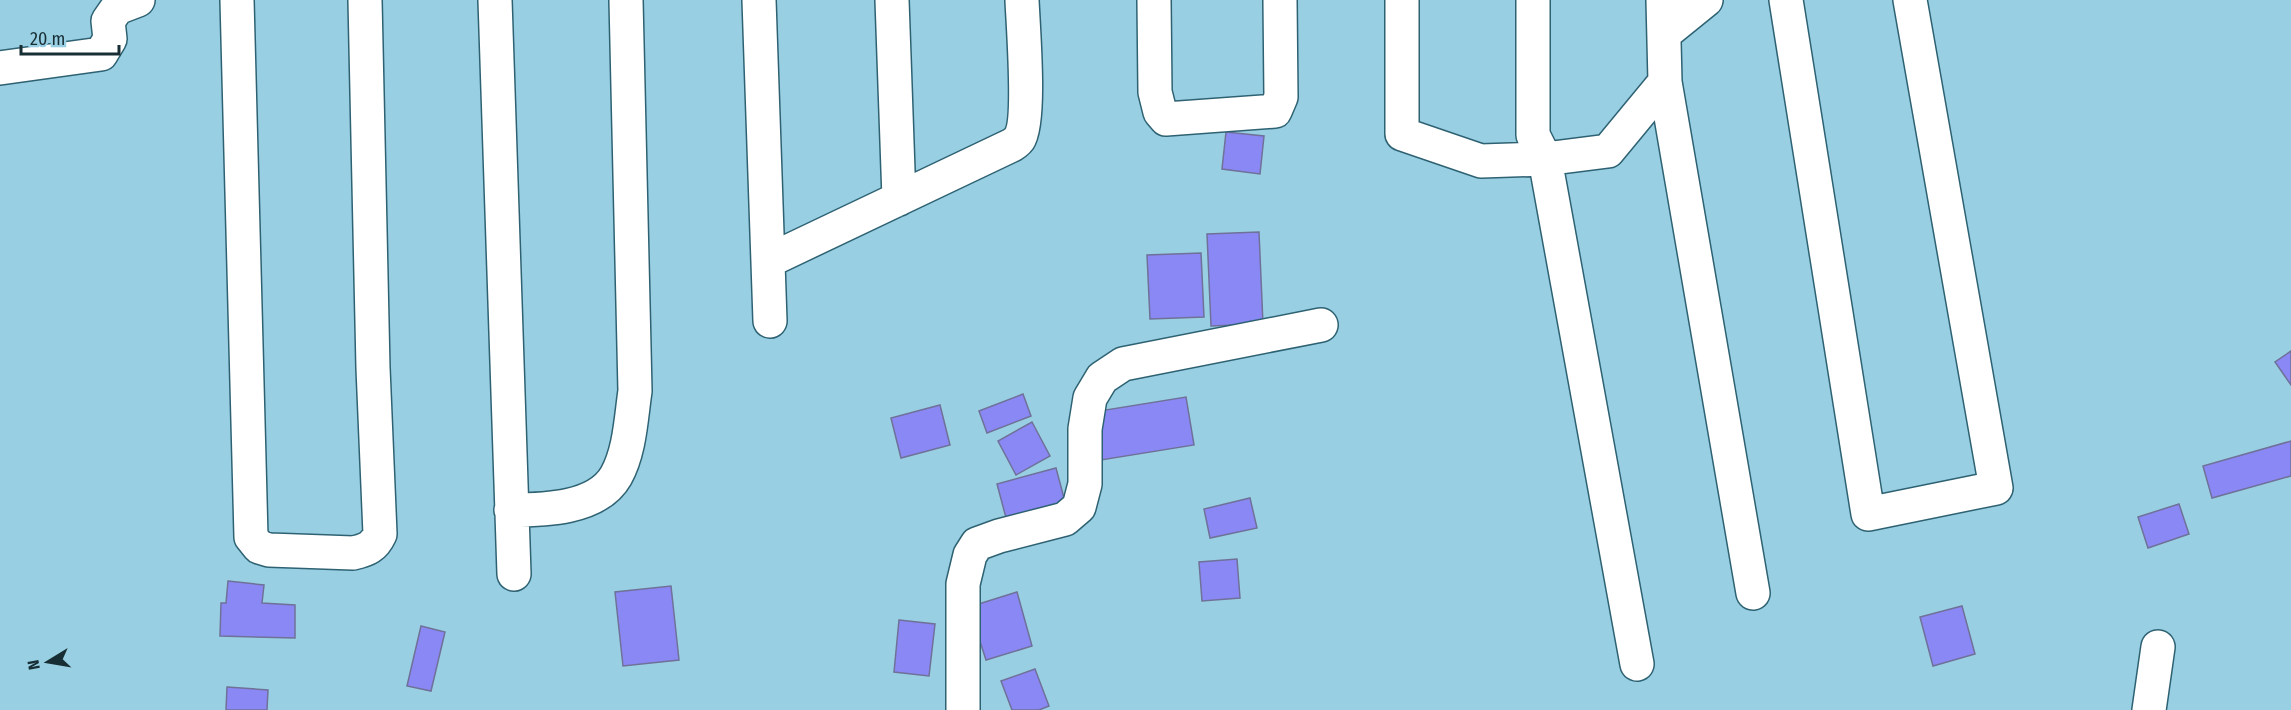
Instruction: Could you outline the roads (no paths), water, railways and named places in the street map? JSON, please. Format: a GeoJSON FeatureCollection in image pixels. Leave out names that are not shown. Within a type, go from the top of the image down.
{"type":"FeatureCollection","features":[{"type":"Feature","properties":{"kind":"street"},"geometry":{"type":"LineString","coordinates":[[0,68],[101,54],[110,39],[108,21],[117,8],[138,0]]}},
{"type":"Feature","properties":{"kind":"street"},"geometry":{"type":"LineString","coordinates":[[237,0],[251,537],[259,546],[269,550],[353,553],[364,551],[375,544],[380,534],[372,368],[365,0]]}},
{"type":"Feature","properties":{"kind":"street"},"geometry":{"type":"LineString","coordinates":[[495,0],[514,574]]}},
{"type":"Feature","properties":{"kind":"street"},"geometry":{"type":"LineString","coordinates":[[511,510],[551,510],[576,503],[606,488],[616,475],[628,441],[635,391],[626,0]]}},
{"type":"Feature","properties":{"kind":"street"},"geometry":{"type":"LineString","coordinates":[[759,0],[770,321]]}},
{"type":"Feature","properties":{"kind":"street"},"geometry":{"type":"LineString","coordinates":[[892,0],[899,199]]}},
{"type":"Feature","properties":{"kind":"street"},"geometry":{"type":"LineString","coordinates":[[768,261],[1012,145],[1020,138],[1024,127],[1025,99],[1022,0]]}},
{"type":"Feature","properties":{"kind":"street"},"geometry":{"type":"LineString","coordinates":[[1154,0],[1155,92],[1160,112],[1166,119],[1275,111],[1281,97],[1280,0]]}},
{"type":"Feature","properties":{"kind":"street"},"geometry":{"type":"LineString","coordinates":[[1402,0],[1402,134],[1481,161],[1545,159],[1608,151],[1665,82]]}},
{"type":"Feature","properties":{"kind":"street"},"geometry":{"type":"LineString","coordinates":[[1533,0],[1533,135],[1545,159],[1637,664]]}},
{"type":"Feature","properties":{"kind":"street"},"geometry":{"type":"LineString","coordinates":[[1663,0],[1665,82],[1754,593]]}},
{"type":"Feature","properties":{"kind":"street"},"geometry":{"type":"LineString","coordinates":[[1664,34],[1706,0]]}},
{"type":"Feature","properties":{"kind":"street"},"geometry":{"type":"LineString","coordinates":[[1786,0],[1868,514],[1996,488],[1910,0]]}},
{"type":"Feature","properties":{"kind":"street"},"geometry":{"type":"LineString","coordinates":[[963,710],[963,584],[970,555],[977,544],[1065,519],[1079,507],[1085,484],[1085,429],[1090,398],[1102,378],[1123,364],[1321,325]]}},
{"type":"Feature","properties":{"kind":"street"},"geometry":{"type":"LineString","coordinates":[[2149,710],[2158,647]]}}]}
